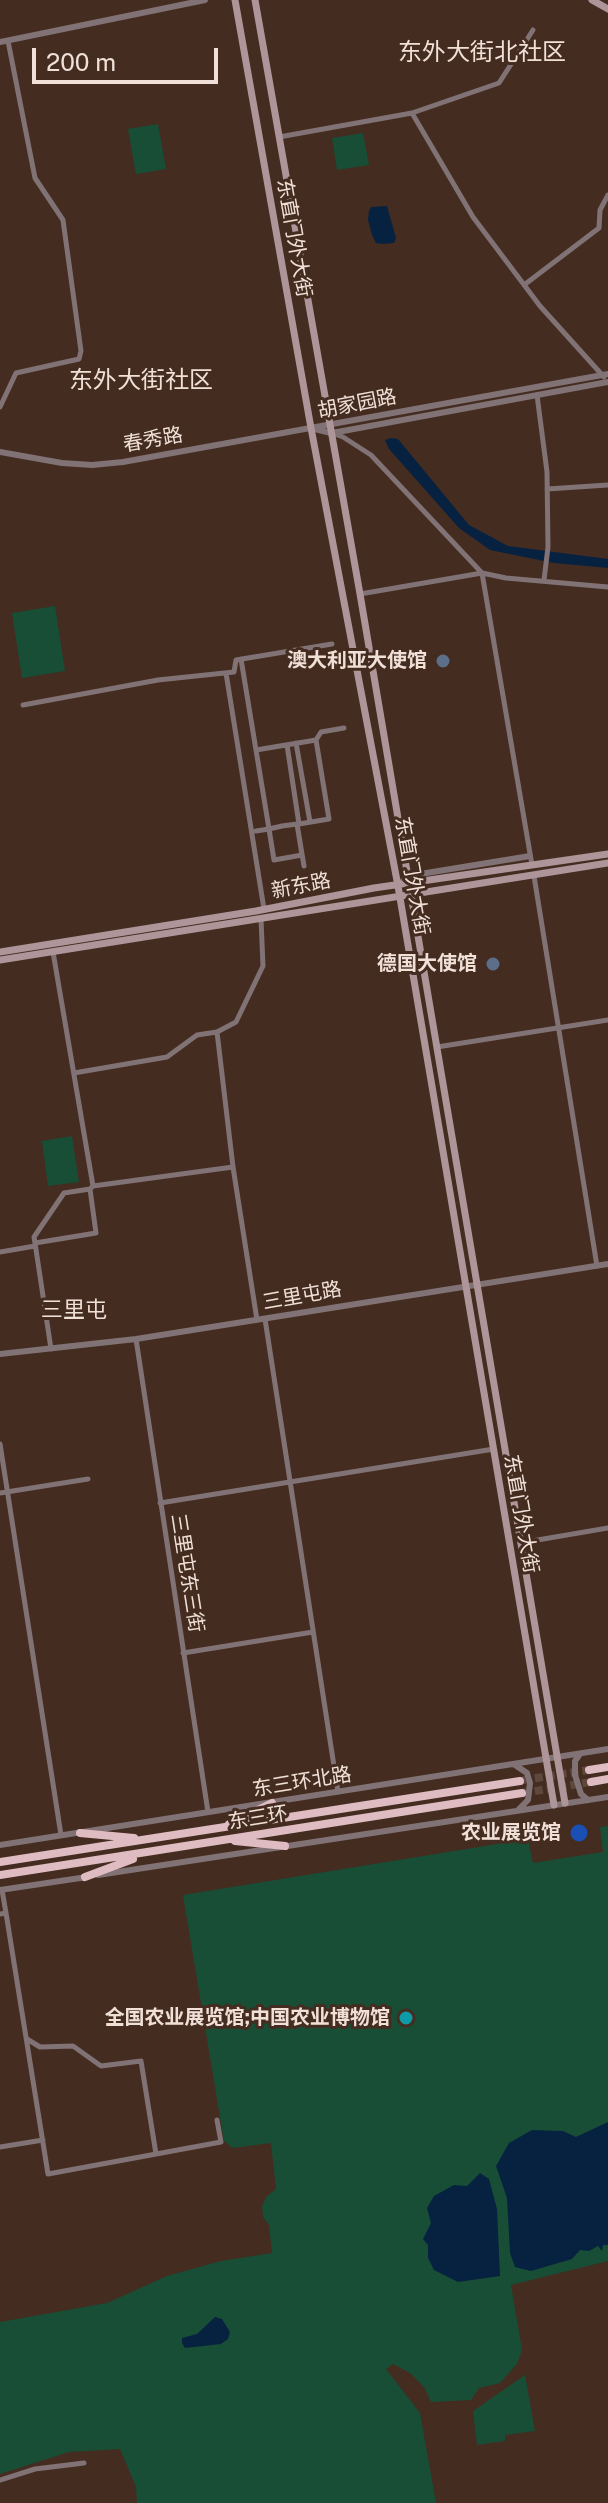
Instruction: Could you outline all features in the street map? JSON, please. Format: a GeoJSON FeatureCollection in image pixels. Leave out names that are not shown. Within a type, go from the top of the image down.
{"type":"FeatureCollection","features":[{"type":"Feature","properties":{"kind":"highway"},"geometry":{"type":"LineString","coordinates":[[589,1770],[608,1767]]}},
{"type":"Feature","properties":{"kind":"highway"},"geometry":{"type":"LineString","coordinates":[[591,1782],[608,1779]]}},
{"type":"Feature","properties":{"kind":"highway","name":"东三环"},"geometry":{"type":"LineString","coordinates":[[0,1862],[520,1781]]}},
{"type":"Feature","properties":{"kind":"highway","name":"东三环"},"geometry":{"type":"LineString","coordinates":[[0,1875],[522,1793]]}},
{"type":"Feature","properties":{"kind":"highway"},"geometry":{"type":"LineString","coordinates":[[221,1828],[272,1803]]}},
{"type":"Feature","properties":{"kind":"highway"},"geometry":{"type":"LineString","coordinates":[[80,1833],[147,1840]]}},
{"type":"Feature","properties":{"kind":"highway"},"geometry":{"type":"LineString","coordinates":[[222,1839],[285,1846]]}},
{"type":"Feature","properties":{"kind":"highway"},"geometry":{"type":"LineString","coordinates":[[85,1877],[149,1853]]}},
{"type":"Feature","properties":{"kind":"main road","name":"东直门外大街"},"geometry":{"type":"LineString","coordinates":[[235,0],[311,428],[400,896],[554,1805]]}},
{"type":"Feature","properties":{"kind":"main road","name":"东直门外大街"},"geometry":{"type":"LineString","coordinates":[[255,0],[360,594],[565,1803]]}},
{"type":"Feature","properties":{"kind":"main road"},"geometry":{"type":"LineString","coordinates":[[592,0],[608,9]]}},
{"type":"Feature","properties":{"kind":"main road","name":"新东路"},"geometry":{"type":"LineString","coordinates":[[0,952],[398,886],[408,880],[608,854]]}},
{"type":"Feature","properties":{"kind":"main road","name":"新东路"},"geometry":{"type":"LineString","coordinates":[[0,960],[608,863]]}},
{"type":"Feature","properties":{"kind":"street"},"geometry":{"type":"LineString","coordinates":[[0,407],[16,373],[79,359],[81,351],[63,220],[35,178],[4,42],[205,0]]}},
{"type":"Feature","properties":{"kind":"street"},"geometry":{"type":"LineString","coordinates":[[279,137],[412,113],[499,83],[533,30]]}},
{"type":"Feature","properties":{"kind":"street"},"geometry":{"type":"LineString","coordinates":[[412,113],[473,217],[524,285],[606,377]]}},
{"type":"Feature","properties":{"kind":"street"},"geometry":{"type":"LineString","coordinates":[[524,285],[599,228],[600,210],[608,195]]}},
{"type":"Feature","properties":{"kind":"street","name":"胡家园路"},"geometry":{"type":"LineString","coordinates":[[311,428],[330,429],[537,395],[606,377]]}},
{"type":"Feature","properties":{"kind":"street","name":"胡家园路"},"geometry":{"type":"LineString","coordinates":[[330,429],[606,377]]}},
{"type":"Feature","properties":{"kind":"street"},"geometry":{"type":"LineString","coordinates":[[537,395],[547,489],[548,547],[544,580]]}},
{"type":"Feature","properties":{"kind":"street","name":"春秀路"},"geometry":{"type":"LineString","coordinates":[[0,452],[92,465],[311,428]]}},
{"type":"Feature","properties":{"kind":"street"},"geometry":{"type":"LineString","coordinates":[[330,429],[371,455],[482,573],[532,865]]}},
{"type":"Feature","properties":{"kind":"street"},"geometry":{"type":"LineString","coordinates":[[547,489],[608,485]]}},
{"type":"Feature","properties":{"kind":"street"},"geometry":{"type":"LineString","coordinates":[[360,594],[482,573],[608,587]]}},
{"type":"Feature","properties":{"kind":"street"},"geometry":{"type":"LineString","coordinates":[[23,705],[158,680],[234,672],[236,660],[332,644]]}},
{"type":"Feature","properties":{"kind":"street"},"geometry":{"type":"LineString","coordinates":[[241,659],[274,860],[302,855],[298,824]]}},
{"type":"Feature","properties":{"kind":"street"},"geometry":{"type":"LineString","coordinates":[[226,673],[264,909]]}},
{"type":"Feature","properties":{"kind":"street"},"geometry":{"type":"LineString","coordinates":[[256,831],[329,819],[316,740],[321,732],[344,728]]}},
{"type":"Feature","properties":{"kind":"street"},"geometry":{"type":"LineString","coordinates":[[256,750],[316,740]]}},
{"type":"Feature","properties":{"kind":"street"},"geometry":{"type":"LineString","coordinates":[[296,743],[310,822]]}},
{"type":"Feature","properties":{"kind":"street"},"geometry":{"type":"LineString","coordinates":[[287,745],[304,866]]}},
{"type":"Feature","properties":{"kind":"street","name":"新东路"},"geometry":{"type":"LineString","coordinates":[[408,880],[530,856]]}},
{"type":"Feature","properties":{"kind":"street"},"geometry":{"type":"LineString","coordinates":[[534,876],[597,1266]]}},
{"type":"Feature","properties":{"kind":"street"},"geometry":{"type":"LineString","coordinates":[[74,1073],[167,1057],[197,1035],[217,1032],[236,1022],[263,966],[260,918]]}},
{"type":"Feature","properties":{"kind":"street"},"geometry":{"type":"LineString","coordinates":[[0,1249],[96,1233],[92,1187],[53,952]]}},
{"type":"Feature","properties":{"kind":"street"},"geometry":{"type":"LineString","coordinates":[[436,1047],[608,1020]]}},
{"type":"Feature","properties":{"kind":"street"},"geometry":{"type":"LineString","coordinates":[[217,1032],[233,1167],[290,1483],[338,1792]]}},
{"type":"Feature","properties":{"kind":"street"},"geometry":{"type":"LineString","coordinates":[[51,1349],[34,1237],[64,1193],[233,1167]]}},
{"type":"Feature","properties":{"kind":"street","name":"三里屯路"},"geometry":{"type":"LineString","coordinates":[[0,1354],[136,1339],[608,1264]]}},
{"type":"Feature","properties":{"kind":"street","name":"三里屯东三街"},"geometry":{"type":"LineString","coordinates":[[136,1339],[208,1812]]}},
{"type":"Feature","properties":{"kind":"street"},"geometry":{"type":"LineString","coordinates":[[0,1444],[61,1835]]}},
{"type":"Feature","properties":{"kind":"street"},"geometry":{"type":"LineString","coordinates":[[160,1503],[494,1449]]}},
{"type":"Feature","properties":{"kind":"street"},"geometry":{"type":"LineString","coordinates":[[0,1493],[88,1479]]}},
{"type":"Feature","properties":{"kind":"street"},"geometry":{"type":"LineString","coordinates":[[519,1543],[608,1528]]}},
{"type":"Feature","properties":{"kind":"street"},"geometry":{"type":"LineString","coordinates":[[183,1653],[313,1632]]}},
{"type":"Feature","properties":{"kind":"street","name":"东三环北路"},"geometry":{"type":"LineString","coordinates":[[0,1845],[608,1749]]}},
{"type":"Feature","properties":{"kind":"street"},"geometry":{"type":"LineString","coordinates":[[581,1753],[575,1761],[575,1775],[581,1794],[588,1800]]}},
{"type":"Feature","properties":{"kind":"street"},"geometry":{"type":"LineString","coordinates":[[508,1765],[521,1767],[530,1783],[528,1800],[523,1807],[514,1811]]}},
{"type":"Feature","properties":{"kind":"street"},"geometry":{"type":"LineString","coordinates":[[217,2120],[221,2142],[48,2174],[1,1890],[608,1797]]}},
{"type":"Feature","properties":{"kind":"street"},"geometry":{"type":"LineString","coordinates":[[27,2039],[40,2047],[73,2046],[101,2066],[141,2061],[156,2154]]}},
{"type":"Feature","properties":{"kind":"street"},"geometry":{"type":"LineString","coordinates":[[0,2147],[43,2140]]}},
{"type":"Feature","properties":{"kind":"street"},"geometry":{"type":"LineString","coordinates":[[0,2480],[35,2469],[84,2463]]}},
{"type":"Feature","properties":{"kind":"green space"},"geometry":{"type":"Polygon","coordinates":[[[158,124],[166,169],[136,174],[128,129],[158,124]]]}},
{"type":"Feature","properties":{"kind":"green space"},"geometry":{"type":"Polygon","coordinates":[[[363,133],[369,165],[337,170],[332,138],[363,133]]]}},
{"type":"Feature","properties":{"kind":"green space"},"geometry":{"type":"Polygon","coordinates":[[[55,606],[65,671],[22,678],[12,613],[55,606]]]}},
{"type":"Feature","properties":{"kind":"green space"},"geometry":{"type":"Polygon","coordinates":[[[72,1136],[79,1182],[48,1186],[42,1141],[72,1136]]]}},
{"type":"Feature","properties":{"kind":"green space","name":"全国农业展览馆;中国农业博物馆"},"geometry":{"type":"Polygon","coordinates":[[[608,1826],[608,2261],[511,2285],[522,2350],[517,2364],[500,2383],[479,2388],[471,2400],[431,2402],[424,2387],[410,2373],[393,2364],[386,2369],[420,2413],[436,2503],[137,2503],[136,2487],[120,2449],[69,2452],[0,2474],[0,2322],[107,2303],[167,2276],[221,2261],[272,2253],[269,2225],[263,2217],[262,2206],[267,2196],[276,2189],[271,2143],[233,2148],[224,2141],[183,1895],[528,1839],[533,1863],[603,1852],[600,1827],[608,1826]]]}},
{"type":"Feature","properties":{"kind":"green space"},"geometry":{"type":"Polygon","coordinates":[[[525,2375],[535,2431],[505,2435],[505,2441],[477,2445],[473,2411],[525,2375]]]}},
{"type":"Feature","properties":{"kind":"water"},"geometry":{"type":"Polygon","coordinates":[[[387,206],[396,238],[394,243],[376,243],[368,220],[369,211],[371,207],[387,206]]]}},
{"type":"Feature","properties":{"kind":"water"},"geometry":{"type":"Polygon","coordinates":[[[398,439],[469,525],[508,546],[608,559],[608,568],[554,563],[490,550],[459,528],[389,449],[385,440],[398,439]]]}},
{"type":"Feature","properties":{"kind":"water"},"geometry":{"type":"Polygon","coordinates":[[[608,2122],[608,2245],[603,2245],[602,2251],[598,2246],[589,2251],[580,2250],[572,2259],[531,2271],[515,2267],[510,2253],[507,2198],[496,2166],[509,2143],[532,2130],[563,2131],[576,2137],[608,2122]]]}},
{"type":"Feature","properties":{"kind":"water"},"geometry":{"type":"Polygon","coordinates":[[[480,2173],[489,2179],[497,2209],[500,2276],[458,2282],[434,2270],[428,2258],[428,2245],[423,2239],[431,2223],[427,2208],[434,2196],[454,2185],[467,2186],[480,2173]]]}},
{"type":"Feature","properties":{"kind":"water"},"geometry":{"type":"Polygon","coordinates":[[[215,2317],[222,2319],[230,2332],[228,2339],[221,2344],[185,2348],[182,2338],[197,2334],[215,2317]]]}},
{"type":"Feature","properties":{"kind":"tunnel"},"geometry":{"type":"LineString","coordinates":[[523,1780],[589,1770]]}},
{"type":"Feature","properties":{"kind":"tunnel"},"geometry":{"type":"LineString","coordinates":[[523,1793],[591,1782]]}},
{"type":"Feature","properties":{"kind":"place","name":"澳大利亚大使馆"},"geometry":{"type":"Point","coordinates":[443,661]}},
{"type":"Feature","properties":{"kind":"place","name":"德国大使馆"},"geometry":{"type":"Point","coordinates":[493,964]}},
{"type":"Feature","properties":{"kind":"place","name":"农业展览馆"},"geometry":{"type":"Point","coordinates":[579,1833]}},
{"type":"Feature","properties":{"kind":"place","name":"全国农业展览馆;中国农业博物馆"},"geometry":{"type":"Point","coordinates":[406,2018]}},
{"type":"Feature","properties":{"kind":"district","name":"东外大街北社区"},"geometry":{"type":"Point","coordinates":[482,53]}},
{"type":"Feature","properties":{"kind":"district","name":"东外大街社区"},"geometry":{"type":"Point","coordinates":[141,381]}},
{"type":"Feature","properties":{"kind":"district","name":"三里屯"},"geometry":{"type":"Point","coordinates":[74,1310]}}]}
